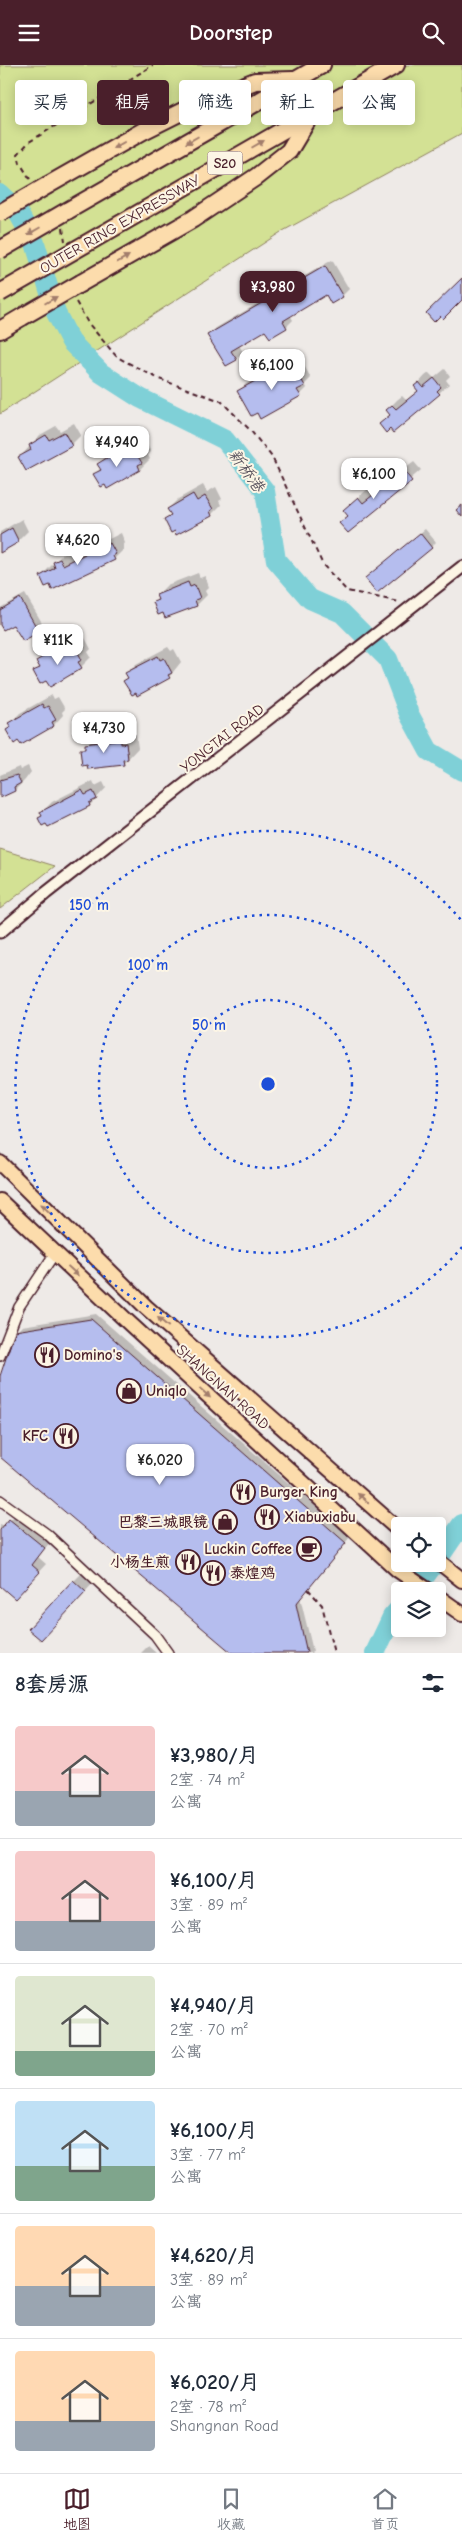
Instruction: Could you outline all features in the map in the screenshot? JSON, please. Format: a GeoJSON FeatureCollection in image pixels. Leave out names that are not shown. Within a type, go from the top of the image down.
{"type":"FeatureCollection","features":[{"type":"Feature","properties":{"kind":"highway","name":"S20"},"geometry":{"type":"LineString","coordinates":[[297,80],[322,65]]}},
{"type":"Feature","properties":{"kind":"highway","name":"OUTER RING EXPRESSWAY"},"geometry":{"type":"LineString","coordinates":[[333,101],[396,65]]}},
{"type":"Feature","properties":{"kind":"highway"},"geometry":{"type":"LineString","coordinates":[[0,213],[143,131],[197,104],[255,81],[261,81]]}},
{"type":"Feature","properties":{"kind":"highway","name":"S20"},"geometry":{"type":"LineString","coordinates":[[0,250],[64,217],[261,101]]}},
{"type":"Feature","properties":{"kind":"highway","name":"OUTER RING EXPRESSWAY"},"geometry":{"type":"LineString","coordinates":[[0,293],[71,248],[291,125]]}},
{"type":"Feature","properties":{"kind":"highway"},"geometry":{"type":"LineString","coordinates":[[0,330],[193,219],[256,177],[289,151],[304,125]]}},
{"type":"Feature","properties":{"kind":"main road","name":"SHANGNAN ROAD"},"geometry":{"type":"LineString","coordinates":[[0,1163],[146,1307],[391,1523]]}},
{"type":"Feature","properties":{"kind":"main road","name":"SHANGNAN ROAD"},"geometry":{"type":"LineString","coordinates":[[0,1201],[398,1569],[417,1582]]}},
{"type":"Feature","properties":{"kind":"main road"},"geometry":{"type":"LineString","coordinates":[[446,1567],[462,1580]]}},
{"type":"Feature","properties":{"kind":"main road"},"geometry":{"type":"LineString","coordinates":[[446,1603],[462,1614]]}},
{"type":"Feature","properties":{"kind":"street","name":"YONGTAI ROAD"},"geometry":{"type":"LineString","coordinates":[[0,932],[46,893],[348,659],[462,567]]}},
{"type":"Feature","properties":{"kind":"street"},"geometry":{"type":"LineString","coordinates":[[0,1356],[19,1307],[55,1253]]}},
{"type":"Feature","properties":{"kind":"street"},"geometry":{"type":"LineString","coordinates":[[0,1500],[60,1546],[155,1635],[168,1653]]}},
{"type":"Feature","properties":{"kind":"path"},"geometry":{"type":"LineString","coordinates":[[31,181],[20,163],[18,154],[30,142],[153,65]]}},
{"type":"Feature","properties":{"kind":"path"},"geometry":{"type":"LineString","coordinates":[[64,217],[71,248]]}},
{"type":"Feature","properties":{"kind":"path"},"geometry":{"type":"LineString","coordinates":[[75,301],[88,323],[117,357],[159,379],[221,401],[252,431],[272,457],[322,565],[347,591],[404,603],[410,609]]}},
{"type":"Feature","properties":{"kind":"path"},"geometry":{"type":"LineString","coordinates":[[308,1589],[322,1605],[334,1653]]}},
{"type":"Feature","properties":{"kind":"green space"},"geometry":{"type":"Polygon","coordinates":[[[0,65],[462,65],[462,133],[281,232],[0,414],[0,65]]]}},
{"type":"Feature","properties":{"kind":"green space"},"geometry":{"type":"Polygon","coordinates":[[[0,849],[55,866],[0,909],[0,849]]]}},
{"type":"Feature","properties":{"kind":"building"},"geometry":{"type":"Polygon","coordinates":[[[325,266],[343,297],[331,304],[326,295],[283,321],[287,328],[270,338],[265,331],[231,351],[237,360],[226,366],[207,335],[325,266]]]}},
{"type":"Feature","properties":{"kind":"building"},"geometry":{"type":"Polygon","coordinates":[[[462,278],[462,300],[443,319],[440,316],[434,322],[426,313],[462,278]]]}},
{"type":"Feature","properties":{"kind":"building"},"geometry":{"type":"Polygon","coordinates":[[[291,361],[305,386],[297,390],[301,396],[260,419],[257,413],[251,416],[237,391],[291,361]]]}},
{"type":"Feature","properties":{"kind":"building"},"geometry":{"type":"Polygon","coordinates":[[[434,378],[441,387],[437,391],[440,394],[393,433],[390,429],[386,433],[379,424],[390,415],[386,410],[392,405],[396,409],[418,391],[414,386],[419,382],[423,387],[434,378]]]}},
{"type":"Feature","properties":{"kind":"building"},"geometry":{"type":"Polygon","coordinates":[[[64,432],[72,446],[26,471],[18,457],[31,450],[29,445],[46,435],[49,440],[64,432]]]}},
{"type":"Feature","properties":{"kind":"building"},"geometry":{"type":"Polygon","coordinates":[[[123,448],[127,454],[134,450],[142,463],[138,465],[140,470],[107,489],[105,485],[101,487],[93,474],[101,470],[97,464],[123,448]]]}},
{"type":"Feature","properties":{"kind":"building"},"geometry":{"type":"Polygon","coordinates":[[[390,471],[396,477],[404,471],[412,481],[348,533],[339,523],[348,516],[343,510],[358,497],[363,503],[378,491],[372,485],[390,471]]]}},
{"type":"Feature","properties":{"kind":"building"},"geometry":{"type":"Polygon","coordinates":[[[193,494],[197,501],[205,496],[213,509],[210,511],[212,516],[176,535],[175,531],[171,533],[164,519],[171,515],[167,509],[193,494]]]}},
{"type":"Feature","properties":{"kind":"building"},"geometry":{"type":"Polygon","coordinates":[[[462,505],[462,517],[456,510],[462,505]]]}},
{"type":"Feature","properties":{"kind":"building"},"geometry":{"type":"Polygon","coordinates":[[[12,528],[19,542],[0,553],[0,535],[12,528]]]}},
{"type":"Feature","properties":{"kind":"building"},"geometry":{"type":"Polygon","coordinates":[[[420,533],[432,548],[377,593],[365,578],[420,533]]]}},
{"type":"Feature","properties":{"kind":"building"},"geometry":{"type":"Polygon","coordinates":[[[110,543],[116,554],[113,556],[115,560],[52,590],[50,585],[45,587],[40,576],[55,568],[53,562],[60,559],[63,565],[87,553],[85,548],[92,544],[95,550],[110,543]]]}},
{"type":"Feature","properties":{"kind":"building"},"geometry":{"type":"Polygon","coordinates":[[[188,582],[190,587],[195,585],[200,598],[195,600],[197,606],[165,618],[163,613],[158,615],[153,602],[158,600],[156,595],[188,582]]]}},
{"type":"Feature","properties":{"kind":"building"},"geometry":{"type":"Polygon","coordinates":[[[20,598],[39,632],[23,641],[13,625],[3,630],[0,625],[0,610],[20,598]]]}},
{"type":"Feature","properties":{"kind":"building"},"geometry":{"type":"Polygon","coordinates":[[[63,645],[67,652],[75,647],[82,660],[78,662],[82,668],[50,687],[46,681],[40,684],[33,671],[40,668],[36,661],[63,645]]]}},
{"type":"Feature","properties":{"kind":"building"},"geometry":{"type":"Polygon","coordinates":[[[158,656],[160,660],[164,658],[172,673],[168,675],[170,678],[137,696],[136,693],[132,695],[123,681],[128,678],[125,673],[158,656]]]}},
{"type":"Feature","properties":{"kind":"building"},"geometry":{"type":"Polygon","coordinates":[[[42,704],[44,708],[48,706],[56,720],[52,722],[54,726],[21,745],[18,741],[14,744],[6,730],[11,727],[8,723],[42,704]]]}},
{"type":"Feature","properties":{"kind":"building"},"geometry":{"type":"Polygon","coordinates":[[[121,739],[121,744],[126,743],[128,759],[123,760],[124,765],[88,769],[87,765],[82,766],[80,749],[85,749],[85,744],[121,739]]]}},
{"type":"Feature","properties":{"kind":"building"},"geometry":{"type":"Polygon","coordinates":[[[17,775],[21,783],[14,787],[15,791],[0,798],[0,780],[17,775]]]}},
{"type":"Feature","properties":{"kind":"building"},"geometry":{"type":"Polygon","coordinates":[[[82,790],[85,795],[93,791],[97,799],[89,803],[90,806],[48,827],[46,824],[42,826],[38,818],[42,816],[40,812],[82,790]]]}},
{"type":"Feature","properties":{"kind":"building"},"geometry":{"type":"Polygon","coordinates":[[[91,1319],[346,1543],[296,1604],[307,1653],[232,1653],[0,1457],[0,1376],[15,1331],[91,1319]]]}},
{"type":"Feature","properties":{"kind":"building"},"geometry":{"type":"Polygon","coordinates":[[[9,1519],[45,1548],[32,1565],[40,1572],[15,1599],[0,1586],[0,1530],[9,1519]]]}},
{"type":"Feature","properties":{"kind":"building"},"geometry":{"type":"Polygon","coordinates":[[[73,1580],[86,1592],[41,1640],[28,1629],[73,1580]]]}},
{"type":"Feature","properties":{"kind":"waterway","name":"新桥港"},"geometry":{"type":"LineString","coordinates":[[0,194],[16,209],[35,243],[56,313],[71,342],[101,373],[140,398],[225,440],[265,491],[276,560],[310,599],[342,613],[388,659],[409,714],[429,751],[462,771]]}},
{"type":"Feature","properties":{"kind":"waterway"},"geometry":{"type":"LineString","coordinates":[[446,1547],[462,1524]]}},
{"type":"Feature","properties":{"kind":"waterway"},"geometry":{"type":"LineString","coordinates":[[421,1582],[428,1572]]}},
{"type":"Feature","properties":{"kind":"waterway"},"geometry":{"type":"LineString","coordinates":[[375,1653],[391,1619]]}},
{"type":"Feature","properties":{"kind":"place","name":"Domino's"},"geometry":{"type":"Point","coordinates":[47,1355]}},
{"type":"Feature","properties":{"kind":"place","name":"Uniqlo"},"geometry":{"type":"Point","coordinates":[129,1391]}},
{"type":"Feature","properties":{"kind":"place","name":"KFC"},"geometry":{"type":"Point","coordinates":[66,1436]}},
{"type":"Feature","properties":{"kind":"place","name":"Burger King"},"geometry":{"type":"Point","coordinates":[243,1492]}},
{"type":"Feature","properties":{"kind":"place","name":"Xiabuxiabu"},"geometry":{"type":"Point","coordinates":[267,1517]}},
{"type":"Feature","properties":{"kind":"place","name":"巴黎三城眼镜"},"geometry":{"type":"Point","coordinates":[225,1522]}},
{"type":"Feature","properties":{"kind":"place","name":"Luckin Coffee"},"geometry":{"type":"Point","coordinates":[309,1549]}},
{"type":"Feature","properties":{"kind":"place","name":"小杨生煎"},"geometry":{"type":"Point","coordinates":[188,1562]}},
{"type":"Feature","properties":{"kind":"place","name":"泰煌鸡"},"geometry":{"type":"Point","coordinates":[213,1573]}}]}
